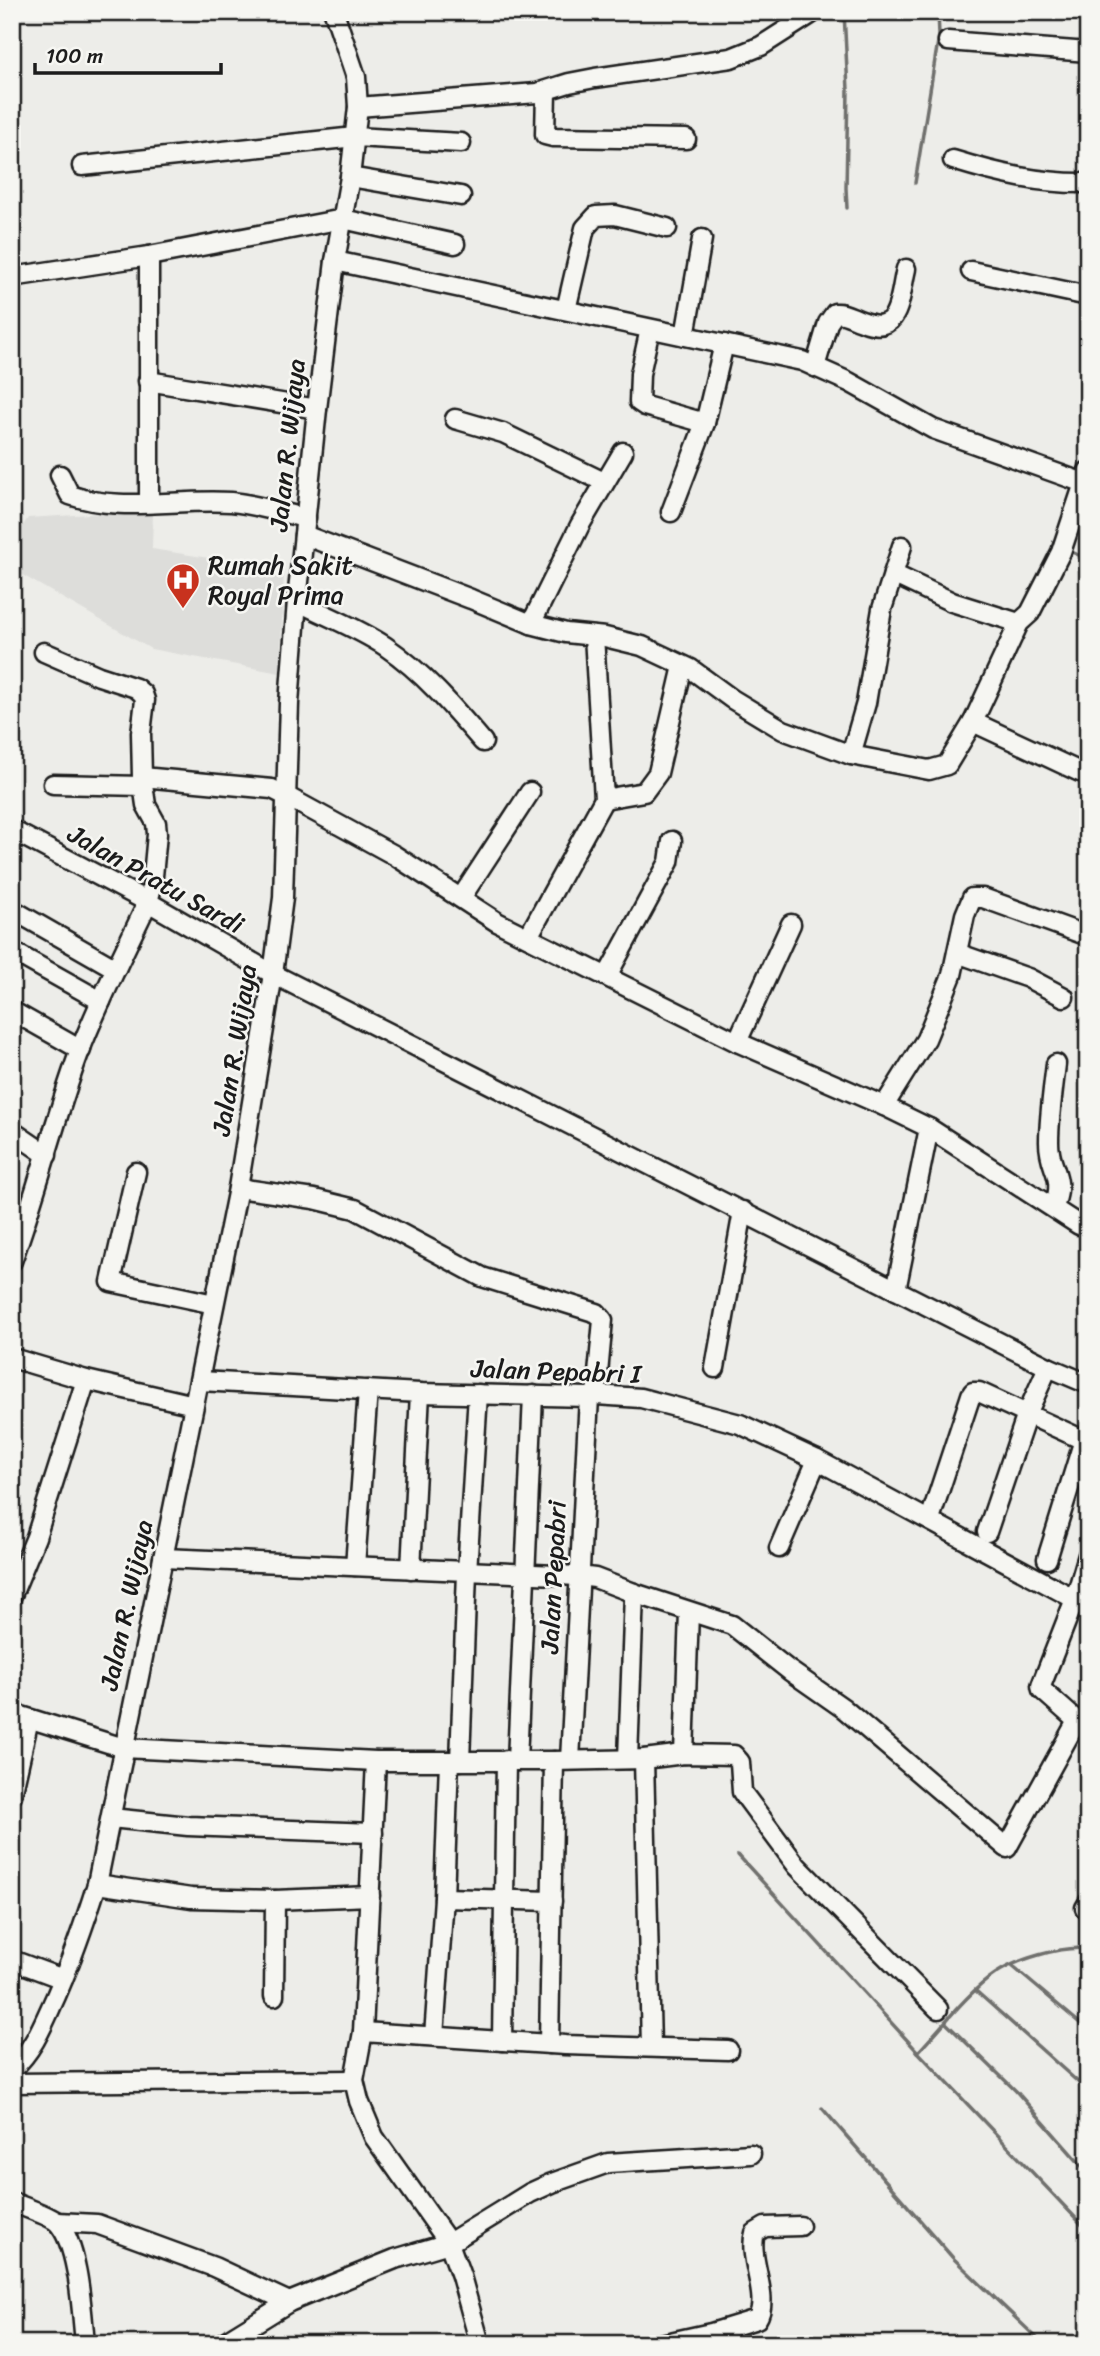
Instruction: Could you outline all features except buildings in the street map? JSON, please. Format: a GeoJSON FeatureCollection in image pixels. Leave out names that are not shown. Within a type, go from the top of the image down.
{"type":"FeatureCollection","features":[{"type":"Feature","properties":{"kind":"street","name":"Jalan R. Wijaya"},"geometry":{"type":"LineString","coordinates":[[12,2069],[24,2059],[43,2025],[75,1954],[97,1884],[238,1188],[273,974],[283,898],[289,703],[297,601],[335,261],[350,177],[358,107],[356,77],[334,12]]}},
{"type":"Feature","properties":{"kind":"street"},"geometry":{"type":"LineString","coordinates":[[358,107],[547,91],[595,78],[731,58],[761,46],[811,14]]}},
{"type":"Feature","properties":{"kind":"street"},"geometry":{"type":"LineString","coordinates":[[948,41],[1088,52]]}},
{"type":"Feature","properties":{"kind":"street"},"geometry":{"type":"LineString","coordinates":[[547,91],[545,135],[686,139]]}},
{"type":"Feature","properties":{"kind":"street"},"geometry":{"type":"LineString","coordinates":[[82,166],[355,137],[461,143]]}},
{"type":"Feature","properties":{"kind":"street"},"geometry":{"type":"LineString","coordinates":[[953,160],[1000,174],[1063,183],[1088,183]]}},
{"type":"Feature","properties":{"kind":"street"},"geometry":{"type":"LineString","coordinates":[[350,177],[461,196]]}},
{"type":"Feature","properties":{"kind":"street"},"geometry":{"type":"LineString","coordinates":[[566,310],[585,228],[596,216],[615,215],[667,228]]}},
{"type":"Feature","properties":{"kind":"street"},"geometry":{"type":"LineString","coordinates":[[12,277],[149,256],[343,219],[455,244]]}},
{"type":"Feature","properties":{"kind":"street"},"geometry":{"type":"LineString","coordinates":[[685,336],[702,239]]}},
{"type":"Feature","properties":{"kind":"street"},"geometry":{"type":"LineString","coordinates":[[149,256],[149,502]]}},
{"type":"Feature","properties":{"kind":"street"},"geometry":{"type":"LineString","coordinates":[[60,475],[70,495],[111,505],[234,502],[305,526],[531,624],[642,646],[683,666],[783,730],[851,755],[929,770],[947,765],[973,722],[1019,623],[1030,613],[1061,552],[1086,477],[933,429],[849,382],[802,361],[335,261]]}},
{"type":"Feature","properties":{"kind":"street"},"geometry":{"type":"LineString","coordinates":[[816,367],[828,323],[835,313],[842,312],[873,326],[885,325],[892,319],[906,269]]}},
{"type":"Feature","properties":{"kind":"street"},"geometry":{"type":"LineString","coordinates":[[971,271],[1088,296]]}},
{"type":"Feature","properties":{"kind":"street"},"geometry":{"type":"LineString","coordinates":[[650,329],[640,374],[639,402],[705,423]]}},
{"type":"Feature","properties":{"kind":"street"},"geometry":{"type":"LineString","coordinates":[[671,512],[705,423],[724,344]]}},
{"type":"Feature","properties":{"kind":"street"},"geometry":{"type":"LineString","coordinates":[[148,382],[317,409]]}},
{"type":"Feature","properties":{"kind":"street"},"geometry":{"type":"LineString","coordinates":[[455,419],[503,433],[604,482]]}},
{"type":"Feature","properties":{"kind":"street"},"geometry":{"type":"LineString","coordinates":[[531,624],[604,482],[623,452]]}},
{"type":"Feature","properties":{"kind":"street"},"geometry":{"type":"LineString","coordinates":[[851,755],[866,703],[882,609],[902,546]]}},
{"type":"Feature","properties":{"kind":"street"},"geometry":{"type":"LineString","coordinates":[[893,574],[952,602],[1019,623]]}},
{"type":"Feature","properties":{"kind":"street"},"geometry":{"type":"LineString","coordinates":[[297,601],[383,645],[412,667],[483,742]]}},
{"type":"Feature","properties":{"kind":"street"},"geometry":{"type":"LineString","coordinates":[[528,937],[604,799],[593,636]]}},
{"type":"Feature","properties":{"kind":"street"},"geometry":{"type":"LineString","coordinates":[[12,1261],[19,1217],[47,1155],[61,1103],[81,1049],[148,902],[152,887],[157,828],[146,805],[142,781],[143,694],[136,688],[99,677],[44,652]]}},
{"type":"Feature","properties":{"kind":"street"},"geometry":{"type":"LineString","coordinates":[[604,799],[644,792],[651,785],[658,773],[683,666]]}},
{"type":"Feature","properties":{"kind":"street"},"geometry":{"type":"LineString","coordinates":[[973,722],[1080,772]]}},
{"type":"Feature","properties":{"kind":"street"},"geometry":{"type":"LineString","coordinates":[[53,784],[142,781],[272,789],[394,855],[497,922],[737,1042],[929,1128],[1079,1225]]}},
{"type":"Feature","properties":{"kind":"street"},"geometry":{"type":"LineString","coordinates":[[461,898],[530,792]]}},
{"type":"Feature","properties":{"kind":"street","name":"Jalan Pratu Sardi"},"geometry":{"type":"LineString","coordinates":[[12,830],[148,902],[273,974],[1048,1367],[1088,1384]]}},
{"type":"Feature","properties":{"kind":"street"},"geometry":{"type":"LineString","coordinates":[[607,976],[669,862],[672,841]]}},
{"type":"Feature","properties":{"kind":"street"},"geometry":{"type":"LineString","coordinates":[[884,1106],[926,1039],[952,975],[965,915],[972,898],[983,898],[1088,936]]}},
{"type":"Feature","properties":{"kind":"street"},"geometry":{"type":"LineString","coordinates":[[13,910],[116,969]]}},
{"type":"Feature","properties":{"kind":"street"},"geometry":{"type":"LineString","coordinates":[[737,1042],[791,925]]}},
{"type":"Feature","properties":{"kind":"street"},"geometry":{"type":"LineString","coordinates":[[12,951],[101,1001]]}},
{"type":"Feature","properties":{"kind":"street"},"geometry":{"type":"LineString","coordinates":[[957,953],[1028,978],[1065,997]]}},
{"type":"Feature","properties":{"kind":"street"},"geometry":{"type":"LineString","coordinates":[[12,1012],[81,1049]]}},
{"type":"Feature","properties":{"kind":"street"},"geometry":{"type":"LineString","coordinates":[[1054,1207],[1059,1181],[1049,1146],[1056,1064]]}},
{"type":"Feature","properties":{"kind":"street"},"geometry":{"type":"LineString","coordinates":[[896,1290],[929,1128]]}},
{"type":"Feature","properties":{"kind":"street"},"geometry":{"type":"LineString","coordinates":[[12,1131],[47,1155]]}},
{"type":"Feature","properties":{"kind":"street"},"geometry":{"type":"LineString","coordinates":[[136,1171],[111,1282],[214,1304]]}},
{"type":"Feature","properties":{"kind":"street","name":"Jalan Pepabri"},"geometry":{"type":"LineString","coordinates":[[238,1188],[314,1199],[355,1209],[482,1277],[597,1313],[603,1320],[592,1396],[562,1760],[552,1902],[548,2044]]}},
{"type":"Feature","properties":{"kind":"street"},"geometry":{"type":"LineString","coordinates":[[715,1368],[743,1211]]}},
{"type":"Feature","properties":{"kind":"street"},"geometry":{"type":"LineString","coordinates":[[12,1358],[86,1380],[194,1405]]}},
{"type":"Feature","properties":{"kind":"street"},"geometry":{"type":"LineString","coordinates":[[987,1532],[1027,1414],[1048,1367]]}},
{"type":"Feature","properties":{"kind":"street"},"geometry":{"type":"LineString","coordinates":[[12,1595],[36,1537],[86,1380]]}},
{"type":"Feature","properties":{"kind":"street","name":"Jalan Pepabri I"},"geometry":{"type":"LineString","coordinates":[[200,1381],[420,1393],[641,1398],[740,1424],[817,1460],[1081,1601]]}},
{"type":"Feature","properties":{"kind":"street"},"geometry":{"type":"LineString","coordinates":[[355,1566],[368,1390]]}},
{"type":"Feature","properties":{"kind":"street"},"geometry":{"type":"LineString","coordinates":[[932,1513],[972,1393],[979,1392],[1079,1438],[1083,1443],[1046,1559]]}},
{"type":"Feature","properties":{"kind":"street"},"geometry":{"type":"LineString","coordinates":[[411,1569],[420,1393]]}},
{"type":"Feature","properties":{"kind":"street"},"geometry":{"type":"LineString","coordinates":[[435,2036],[478,1394]]}},
{"type":"Feature","properties":{"kind":"street"},"geometry":{"type":"LineString","coordinates":[[502,2042],[504,1900],[511,1761],[526,1575],[533,1395]]}},
{"type":"Feature","properties":{"kind":"street"},"geometry":{"type":"LineString","coordinates":[[779,1548],[817,1460]]}},
{"type":"Feature","properties":{"kind":"street"},"geometry":{"type":"LineString","coordinates":[[163,1558],[579,1576],[595,1578],[690,1612],[726,1621],[790,1671],[843,1707],[1007,1848],[1083,1723],[1042,1690],[1041,1686],[1081,1601],[1088,1555]]}},
{"type":"Feature","properties":{"kind":"street"},"geometry":{"type":"LineString","coordinates":[[634,1593],[636,1759],[652,2047]]}},
{"type":"Feature","properties":{"kind":"street"},"geometry":{"type":"LineString","coordinates":[[684,1754],[690,1612]]}},
{"type":"Feature","properties":{"kind":"street"},"geometry":{"type":"LineString","coordinates":[[12,1795],[21,1716],[124,1748],[376,1761],[636,1759],[684,1754],[723,1754],[737,1758],[740,1762],[743,1792],[797,1866],[938,2009]]}},
{"type":"Feature","properties":{"kind":"street"},"geometry":{"type":"LineString","coordinates":[[376,1761],[363,2032],[354,2080],[359,2101],[374,2137],[449,2243],[480,2344]]}},
{"type":"Feature","properties":{"kind":"street"},"geometry":{"type":"LineString","coordinates":[[111,1818],[188,1826],[373,1833]]}},
{"type":"Feature","properties":{"kind":"street"},"geometry":{"type":"LineString","coordinates":[[97,1884],[191,1898],[275,1900],[370,1896]]}},
{"type":"Feature","properties":{"kind":"street"},"geometry":{"type":"LineString","coordinates":[[444,1898],[552,1902]]}},
{"type":"Feature","properties":{"kind":"street"},"geometry":{"type":"LineString","coordinates":[[274,1996],[275,1900]]}},
{"type":"Feature","properties":{"kind":"street"},"geometry":{"type":"LineString","coordinates":[[12,1960],[63,1979]]}},
{"type":"Feature","properties":{"kind":"street"},"geometry":{"type":"LineString","coordinates":[[363,2032],[502,2042],[728,2050]]}},
{"type":"Feature","properties":{"kind":"street"},"geometry":{"type":"LineString","coordinates":[[12,2083],[354,2080]]}},
{"type":"Feature","properties":{"kind":"street"},"geometry":{"type":"LineString","coordinates":[[221,2344],[289,2302],[395,2259],[449,2243],[530,2193],[608,2163],[751,2154]]}},
{"type":"Feature","properties":{"kind":"street"},"geometry":{"type":"LineString","coordinates":[[12,2202],[57,2222],[97,2224],[214,2267],[289,2302]]}},
{"type":"Feature","properties":{"kind":"street"},"geometry":{"type":"LineString","coordinates":[[57,2222],[68,2241],[78,2271],[85,2344]]}},
{"type":"Feature","properties":{"kind":"street"},"geometry":{"type":"LineString","coordinates":[[661,2344],[757,2319],[762,2309],[754,2253],[755,2232],[765,2227],[800,2226]]}},
{"type":"Feature","properties":{"kind":"shaded area","name":"Rumah Sakit Royal Prima"},"geometry":{"type":"Polygon","coordinates":[[[153,510],[152,549],[284,570],[280,673],[151,649],[12,569],[12,542],[28,518],[153,510]]]}},
{"type":"Feature","properties":{"kind":"waterway"},"geometry":{"type":"LineString","coordinates":[[844,12],[848,90],[847,208]]}},
{"type":"Feature","properties":{"kind":"waterway"},"geometry":{"type":"LineString","coordinates":[[915,183],[939,35],[938,12]]}},
{"type":"Feature","properties":{"kind":"waterway"},"geometry":{"type":"LineString","coordinates":[[1067,550],[1088,559]]}},
{"type":"Feature","properties":{"kind":"waterway"},"geometry":{"type":"LineString","coordinates":[[1088,1026],[1083,1025],[1088,1046]]}},
{"type":"Feature","properties":{"kind":"waterway"},"geometry":{"type":"LineString","coordinates":[[738,1855],[918,2052]]}},
{"type":"Feature","properties":{"kind":"waterway"},"geometry":{"type":"LineString","coordinates":[[1088,1949],[1066,1949],[1040,1955],[995,1974],[965,2000],[918,2052],[1088,2231]]}},
{"type":"Feature","properties":{"kind":"waterway"},"geometry":{"type":"LineString","coordinates":[[1012,1966],[1088,2030]]}},
{"type":"Feature","properties":{"kind":"waterway"},"geometry":{"type":"LineString","coordinates":[[976,1991],[1088,2091]]}},
{"type":"Feature","properties":{"kind":"waterway"},"geometry":{"type":"LineString","coordinates":[[946,2023],[1016,2091],[1088,2173]]}},
{"type":"Feature","properties":{"kind":"waterway"},"geometry":{"type":"LineString","coordinates":[[822,2108],[953,2258],[1043,2344]]}},
{"type":"Feature","properties":{"kind":"waterway"},"geometry":{"type":"LineString","coordinates":[[1075,2344],[1088,2330]]}},
{"type":"Feature","properties":{"kind":"place","name":"Rumah Sakit Royal Prima"},"geometry":{"type":"Point","coordinates":[183,610]}}]}
